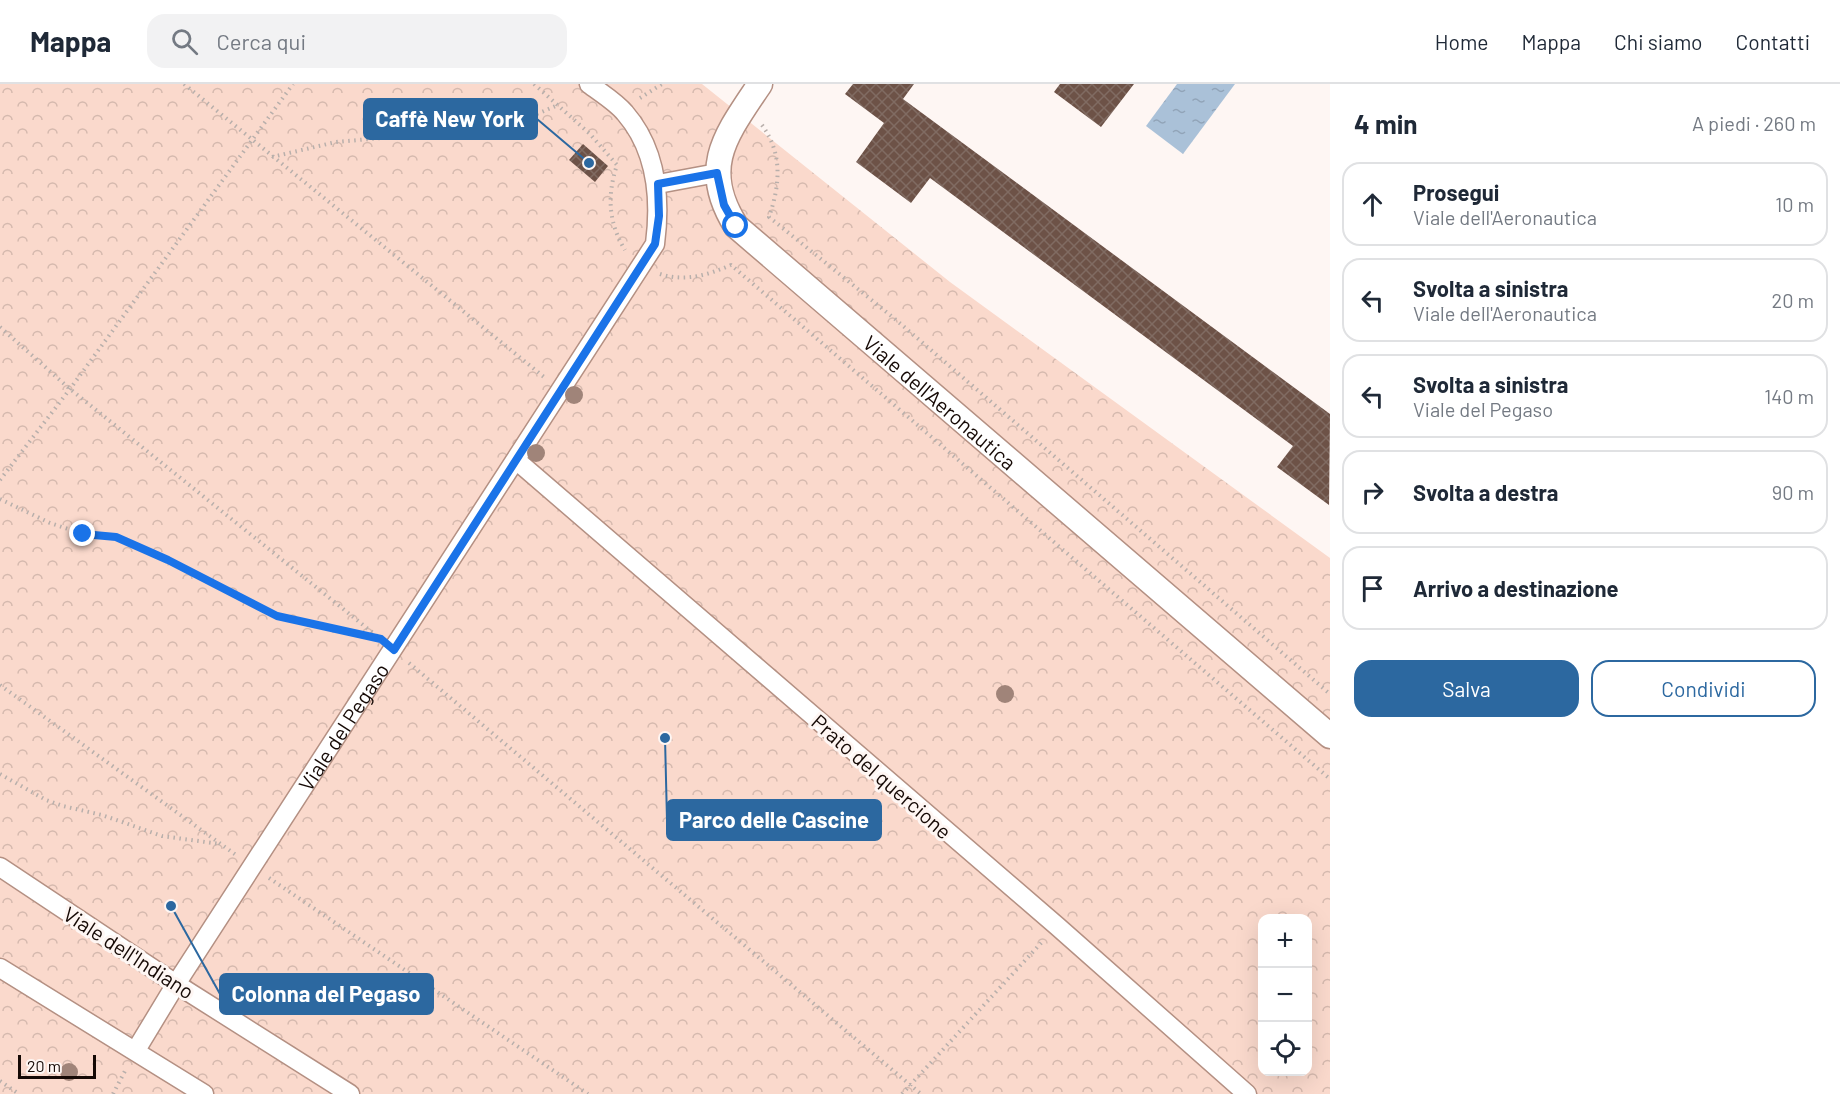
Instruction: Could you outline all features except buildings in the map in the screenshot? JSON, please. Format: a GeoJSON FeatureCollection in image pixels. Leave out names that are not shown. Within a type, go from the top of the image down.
{"type":"FeatureCollection","features":[{"type":"Feature","properties":{"kind":"street"},"geometry":{"type":"LineString","coordinates":[[589,84],[625,113],[653,164],[658,184],[717,173],[720,153],[743,109],[760,84]]}},
{"type":"Feature","properties":{"kind":"street","name":"Viale dell'Aeronautica"},"geometry":{"type":"LineString","coordinates":[[717,173],[724,205],[736,226],[750,241],[1330,736]]}},
{"type":"Feature","properties":{"kind":"street","name":"Viale del Pegaso"},"geometry":{"type":"LineString","coordinates":[[136,1050],[176,984],[642,266],[655,244],[659,216],[658,184]]}},
{"type":"Feature","properties":{"kind":"street","name":"Prato del quercione"},"geometry":{"type":"LineString","coordinates":[[516,460],[1057,926],[1247,1094]]}},
{"type":"Feature","properties":{"kind":"street","name":"Viale dell'Indiano"},"geometry":{"type":"LineString","coordinates":[[0,867],[176,984],[350,1094]]}},
{"type":"Feature","properties":{"kind":"street"},"geometry":{"type":"LineString","coordinates":[[0,968],[204,1094]]}},
{"type":"Feature","properties":{"kind":"path"},"geometry":{"type":"LineString","coordinates":[[184,84],[561,391]]}},
{"type":"Feature","properties":{"kind":"path"},"geometry":{"type":"LineString","coordinates":[[0,480],[70,389],[293,84]]}},
{"type":"Feature","properties":{"kind":"path"},"geometry":{"type":"LineString","coordinates":[[534,84],[590,134],[617,165],[610,191],[613,226],[627,254],[642,266],[657,273],[681,279],[710,273],[731,265],[1330,779]]}},
{"type":"Feature","properties":{"kind":"path"},"geometry":{"type":"LineString","coordinates":[[631,91],[640,98],[662,84]]}},
{"type":"Feature","properties":{"kind":"path"},"geometry":{"type":"LineString","coordinates":[[272,157],[336,142],[506,127],[558,105]]}},
{"type":"Feature","properties":{"kind":"path"},"geometry":{"type":"LineString","coordinates":[[743,109],[759,121],[774,148],[779,169],[778,186],[769,217],[895,319],[1330,694]]}},
{"type":"Feature","properties":{"kind":"path"},"geometry":{"type":"LineString","coordinates":[[0,327],[70,389],[381,639],[277,616],[168,560],[116,537],[83,534],[50,523],[0,499]]}},
{"type":"Feature","properties":{"kind":"path"},"geometry":{"type":"LineString","coordinates":[[394,650],[921,1094]]}},
{"type":"Feature","properties":{"kind":"path"},"geometry":{"type":"LineString","coordinates":[[0,685],[253,867],[588,1094]]}},
{"type":"Feature","properties":{"kind":"path"},"geometry":{"type":"LineString","coordinates":[[0,774],[55,803],[102,815],[162,836],[221,844]]}},
{"type":"Feature","properties":{"kind":"path"},"geometry":{"type":"LineString","coordinates":[[902,1094],[1057,926]]}},
{"type":"Feature","properties":{"kind":"path"},"geometry":{"type":"LineString","coordinates":[[0,1081],[19,1094]]}},
{"type":"Feature","properties":{"kind":"green space"},"geometry":{"type":"Polygon","coordinates":[[[0,84],[702,84],[950,282],[1330,558],[1330,1094],[0,1094],[0,84]]]}},
{"type":"Feature","properties":{"kind":"water"},"geometry":{"type":"Polygon","coordinates":[[[1177,84],[1235,84],[1183,154],[1146,126],[1177,84]]]}},
{"type":"Feature","properties":{"kind":"place","name":"Caffè New York"},"geometry":{"type":"Point","coordinates":[589,163]}},
{"type":"Feature","properties":{"kind":"place","name":"Parco delle Cascine"},"geometry":{"type":"Point","coordinates":[665,738]}},
{"type":"Feature","properties":{"kind":"place","name":"Colonna del Pegaso"},"geometry":{"type":"Point","coordinates":[171,906]}},
{"type":"Feature","properties":{"kind":"route"},"geometry":{"type":"LineString","coordinates":[[83,534],[116,537],[168,560],[277,616],[381,639],[394,650],[655,244],[659,216],[658,184],[717,173],[724,205],[736,226]]}}]}
